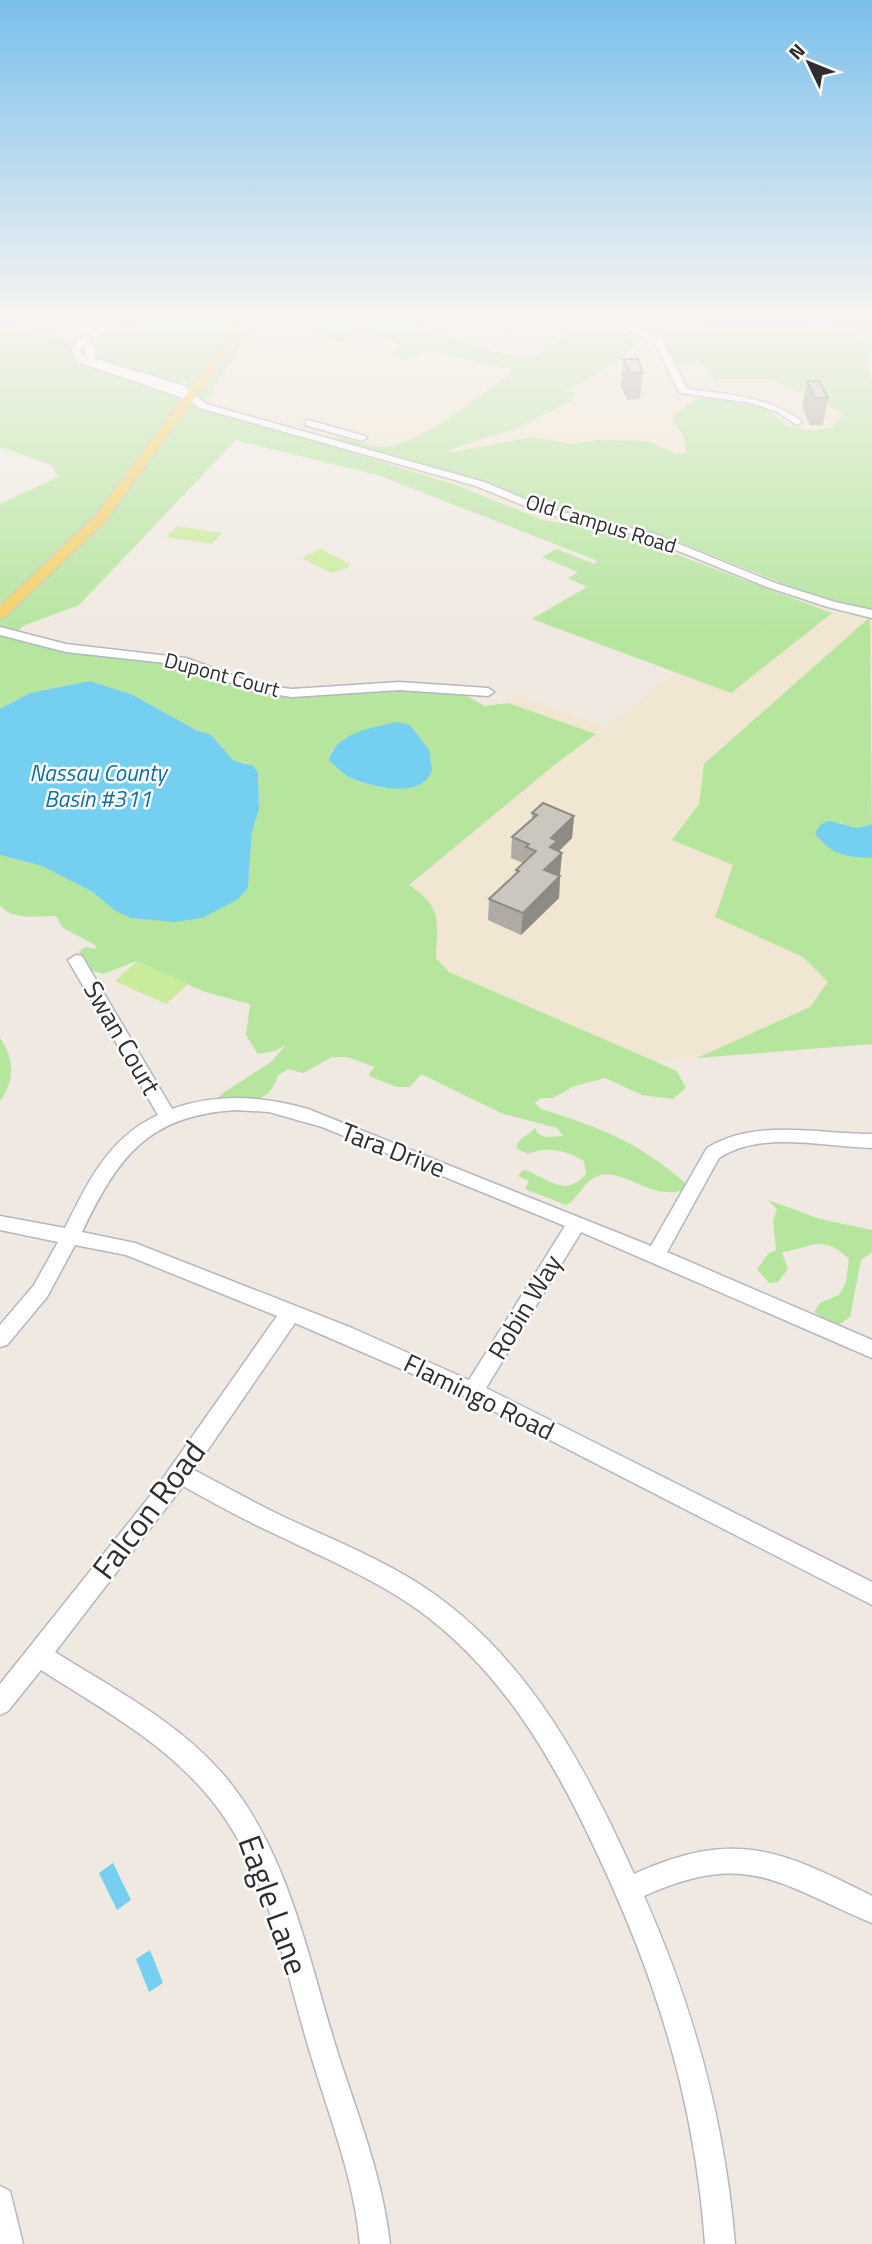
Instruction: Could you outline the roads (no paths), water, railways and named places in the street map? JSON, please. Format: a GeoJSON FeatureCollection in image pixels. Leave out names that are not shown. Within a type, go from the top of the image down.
{"type":"FeatureCollection","features":[{"type":"Feature","properties":{"kind":"main road"},"geometry":{"type":"LineString","coordinates":[[0,614],[52,568],[100,519],[172,424]]}},
{"type":"Feature","properties":{"kind":"street","name":"Old Campus Road"},"geometry":{"type":"LineString","coordinates":[[268,424],[480,484],[546,511],[648,535],[771,585],[832,606],[872,614]]}},
{"type":"Feature","properties":{"kind":"street","name":"Dupont Court"},"geometry":{"type":"LineString","coordinates":[[0,631],[66,648],[186,662],[257,688],[292,693],[399,686],[488,692]]}},
{"type":"Feature","properties":{"kind":"street","name":"Swan Court"},"geometry":{"type":"LineString","coordinates":[[76,960],[168,1117]]}},
{"type":"Feature","properties":{"kind":"street","name":"Tara Drive"},"geometry":{"type":"LineString","coordinates":[[0,1339],[29,1308],[72,1235],[112,1158],[135,1135],[168,1117],[231,1105],[267,1105],[291,1111],[576,1222],[872,1349]]}},
{"type":"Feature","properties":{"kind":"street"},"geometry":{"type":"LineString","coordinates":[[656,1255],[713,1153],[723,1144],[758,1138],[872,1141]]}},
{"type":"Feature","properties":{"kind":"street","name":"Robin Way"},"geometry":{"type":"LineString","coordinates":[[473,1391],[576,1222]]}},
{"type":"Feature","properties":{"kind":"street","name":"Flamingo Road"},"geometry":{"type":"LineString","coordinates":[[0,1223],[128,1248],[291,1312],[473,1391],[872,1594]]}},
{"type":"Feature","properties":{"kind":"street","name":"Falcon Road"},"geometry":{"type":"LineString","coordinates":[[0,1703],[180,1473],[291,1312]]}},
{"type":"Feature","properties":{"kind":"street"},"geometry":{"type":"LineString","coordinates":[[180,1473],[399,1585],[444,1615],[484,1653],[543,1726],[569,1769],[629,1889],[677,2014],[702,2103],[719,2214],[720,2244]]}},
{"type":"Feature","properties":{"kind":"street","name":"Eagle Lane"},"geometry":{"type":"LineString","coordinates":[[37,1655],[119,1706],[171,1743],[213,1782],[242,1820],[262,1865],[289,1942],[359,2164],[375,2244]]}},
{"type":"Feature","properties":{"kind":"street"},"geometry":{"type":"LineString","coordinates":[[629,1889],[664,1871],[690,1864],[740,1858],[772,1864],[804,1875],[872,1910]]}},
{"type":"Feature","properties":{"kind":"street"},"geometry":{"type":"LineString","coordinates":[[0,2201],[8,2244]]}},
{"type":"Feature","properties":{"kind":"water","name":"Nassau County Basin #311"},"geometry":{"type":"Polygon","coordinates":[[[90,681],[131,694],[196,730],[211,735],[233,760],[253,766],[258,772],[259,809],[252,832],[248,888],[237,900],[202,918],[175,922],[131,918],[114,910],[93,892],[42,866],[0,855],[0,709],[30,693],[90,681]]]}},
{"type":"Feature","properties":{"kind":"water"},"geometry":{"type":"Polygon","coordinates":[[[396,722],[410,725],[429,750],[432,770],[427,779],[419,785],[396,789],[371,785],[348,777],[329,761],[332,752],[346,738],[396,722]]]}},
{"type":"Feature","properties":{"kind":"water"},"geometry":{"type":"Polygon","coordinates":[[[828,821],[854,828],[872,824],[872,858],[847,856],[826,846],[815,833],[821,824],[828,821]]]}},
{"type":"Feature","properties":{"kind":"water"},"geometry":{"type":"Polygon","coordinates":[[[113,1863],[131,1900],[117,1910],[99,1873],[113,1863]]]}},
{"type":"Feature","properties":{"kind":"water"},"geometry":{"type":"Polygon","coordinates":[[[150,1950],[163,1983],[149,1992],[136,1959],[150,1950]]]}}]}
